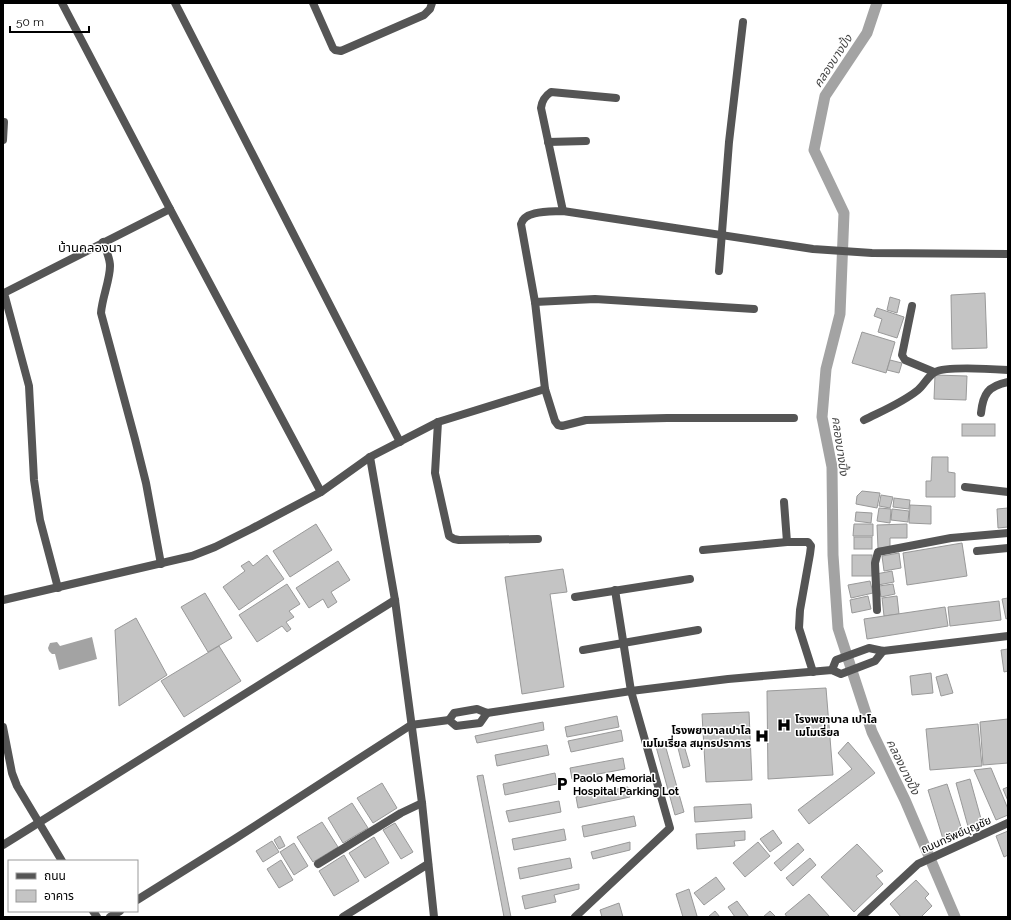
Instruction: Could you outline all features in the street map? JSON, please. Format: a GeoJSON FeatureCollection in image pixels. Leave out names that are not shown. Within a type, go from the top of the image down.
{"type":"FeatureCollection","features":[{"type":"Feature","properties":{"kind":"street"},"geometry":{"type":"LineString","coordinates":[[62,3],[321,492]]}},
{"type":"Feature","properties":{"kind":"street"},"geometry":{"type":"LineString","coordinates":[[175,3],[400,442]]}},
{"type":"Feature","properties":{"kind":"street"},"geometry":{"type":"LineString","coordinates":[[312,3],[333,48],[338,51],[424,14],[430,9],[432,3]]}},
{"type":"Feature","properties":{"kind":"street"},"geometry":{"type":"LineString","coordinates":[[719,271],[729,142],[742,22]]}},
{"type":"Feature","properties":{"kind":"street"},"geometry":{"type":"LineString","coordinates":[[563,211],[541,108],[542,101],[546,95],[551,92],[616,98]]}},
{"type":"Feature","properties":{"kind":"street"},"geometry":{"type":"LineString","coordinates":[[3,140],[4,122]]}},
{"type":"Feature","properties":{"kind":"street"},"geometry":{"type":"LineString","coordinates":[[548,142],[586,141]]}},
{"type":"Feature","properties":{"kind":"street"},"geometry":{"type":"LineString","coordinates":[[58,588],[40,520],[34,480],[29,386],[3,291],[170,209]]}},
{"type":"Feature","properties":{"kind":"street"},"geometry":{"type":"LineString","coordinates":[[794,418],[667,418],[586,420],[562,426],[558,425],[555,421],[545,389],[535,302],[521,224],[522,219],[533,214],[563,211],[813,249],[872,253],[1008,254]]}},
{"type":"Feature","properties":{"kind":"street"},"geometry":{"type":"LineString","coordinates":[[103,242],[109,258],[110,267],[101,313],[144,476],[161,564]]}},
{"type":"Feature","properties":{"kind":"street"},"geometry":{"type":"LineString","coordinates":[[535,302],[594,299],[754,309]]}},
{"type":"Feature","properties":{"kind":"street"},"geometry":{"type":"LineString","coordinates":[[912,306],[902,355],[905,360],[934,372]]}},
{"type":"Feature","properties":{"kind":"street"},"geometry":{"type":"LineString","coordinates":[[864,420],[919,389],[934,372],[957,369],[1008,370]]}},
{"type":"Feature","properties":{"kind":"street"},"geometry":{"type":"LineString","coordinates":[[981,413],[982,401],[985,394],[998,384],[1008,382]]}},
{"type":"Feature","properties":{"kind":"street"},"geometry":{"type":"LineString","coordinates":[[3,600],[192,556],[215,547],[321,492],[370,457],[438,422],[545,389]]}},
{"type":"Feature","properties":{"kind":"street"},"geometry":{"type":"LineString","coordinates":[[438,422],[435,473],[449,536],[460,540],[538,539]]}},
{"type":"Feature","properties":{"kind":"street"},"geometry":{"type":"LineString","coordinates":[[370,457],[395,600],[422,802],[434,917]]}},
{"type":"Feature","properties":{"kind":"street"},"geometry":{"type":"LineString","coordinates":[[965,487],[1008,492]]}},
{"type":"Feature","properties":{"kind":"street"},"geometry":{"type":"LineString","coordinates":[[784,502],[787,542]]}},
{"type":"Feature","properties":{"kind":"street"},"geometry":{"type":"LineString","coordinates":[[877,610],[875,563],[878,552],[951,538],[1008,533]]}},
{"type":"Feature","properties":{"kind":"street"},"geometry":{"type":"LineString","coordinates":[[703,550],[787,542],[808,542],[811,546],[800,610],[799,628],[813,672]]}},
{"type":"Feature","properties":{"kind":"street"},"geometry":{"type":"LineString","coordinates":[[976,552],[1008,548]]}},
{"type":"Feature","properties":{"kind":"street"},"geometry":{"type":"LineString","coordinates":[[574,597],[690,579]]}},
{"type":"Feature","properties":{"kind":"street"},"geometry":{"type":"LineString","coordinates":[[575,917],[670,828],[631,691],[615,590]]}},
{"type":"Feature","properties":{"kind":"street"},"geometry":{"type":"LineString","coordinates":[[3,845],[395,600]]}},
{"type":"Feature","properties":{"kind":"street"},"geometry":{"type":"LineString","coordinates":[[583,650],[698,630]]}},
{"type":"Feature","properties":{"kind":"street"},"geometry":{"type":"LineString","coordinates":[[832,670],[836,660],[869,648],[883,651],[1008,636]]}},
{"type":"Feature","properties":{"kind":"street"},"geometry":{"type":"LineString","coordinates":[[138,899],[411,725],[449,720],[454,713],[477,708],[487,713],[631,691],[728,680],[832,670],[841,674],[875,661],[883,651]]}},
{"type":"Feature","properties":{"kind":"street"},"geometry":{"type":"LineString","coordinates":[[449,720],[456,726],[480,723],[487,713]]}},
{"type":"Feature","properties":{"kind":"street"},"geometry":{"type":"LineString","coordinates":[[3,727],[12,773],[17,786],[61,860]]}},
{"type":"Feature","properties":{"kind":"street"},"geometry":{"type":"LineString","coordinates":[[318,864],[401,813],[422,802]]}},
{"type":"Feature","properties":{"kind":"street","name":"ถนนทรัพย์บุญชัย"},"geometry":{"type":"LineString","coordinates":[[861,917],[918,864],[1008,823]]}},
{"type":"Feature","properties":{"kind":"street"},"geometry":{"type":"LineString","coordinates":[[343,917],[428,864]]}},
{"type":"Feature","properties":{"kind":"shaded area"},"geometry":{"type":"Polygon","coordinates":[[[92,637],[97,659],[59,670],[55,654],[52,654],[48,648],[50,643],[57,642],[60,646],[92,637]]]}},
{"type":"Feature","properties":{"kind":"building"},"geometry":{"type":"Polygon","coordinates":[[[985,293],[987,348],[952,349],[951,295],[985,293]]]}},
{"type":"Feature","properties":{"kind":"building"},"geometry":{"type":"Polygon","coordinates":[[[890,297],[900,300],[897,313],[887,310],[890,297]]]}},
{"type":"Feature","properties":{"kind":"building"},"geometry":{"type":"Polygon","coordinates":[[[877,308],[904,317],[897,338],[878,332],[882,319],[874,316],[877,308]]]}},
{"type":"Feature","properties":{"kind":"building"},"geometry":{"type":"Polygon","coordinates":[[[862,332],[895,342],[886,373],[852,363],[862,332]]]}},
{"type":"Feature","properties":{"kind":"building"},"geometry":{"type":"Polygon","coordinates":[[[890,360],[902,363],[899,373],[887,370],[890,360]]]}},
{"type":"Feature","properties":{"kind":"building"},"geometry":{"type":"Polygon","coordinates":[[[935,375],[967,376],[966,400],[934,399],[935,375]]]}},
{"type":"Feature","properties":{"kind":"building"},"geometry":{"type":"Polygon","coordinates":[[[962,424],[995,424],[995,436],[962,436],[962,424]]]}},
{"type":"Feature","properties":{"kind":"building"},"geometry":{"type":"Polygon","coordinates":[[[932,457],[948,457],[948,472],[955,473],[955,497],[926,497],[926,481],[931,481],[932,457]]]}},
{"type":"Feature","properties":{"kind":"building"},"geometry":{"type":"Polygon","coordinates":[[[862,491],[880,493],[877,508],[856,504],[857,496],[862,491]]]}},
{"type":"Feature","properties":{"kind":"building"},"geometry":{"type":"Polygon","coordinates":[[[881,495],[893,497],[890,508],[879,506],[881,495]]]}},
{"type":"Feature","properties":{"kind":"building"},"geometry":{"type":"Polygon","coordinates":[[[894,498],[910,500],[909,509],[893,507],[894,498]]]}},
{"type":"Feature","properties":{"kind":"building"},"geometry":{"type":"Polygon","coordinates":[[[910,505],[931,506],[931,524],[909,523],[910,505]]]}},
{"type":"Feature","properties":{"kind":"building"},"geometry":{"type":"Polygon","coordinates":[[[879,508],[891,509],[890,523],[877,521],[879,508]]]}},
{"type":"Feature","properties":{"kind":"building"},"geometry":{"type":"Polygon","coordinates":[[[1008,508],[1008,527],[998,528],[997,509],[1008,508]]]}},
{"type":"Feature","properties":{"kind":"building"},"geometry":{"type":"Polygon","coordinates":[[[892,509],[909,511],[908,522],[891,520],[892,509]]]}},
{"type":"Feature","properties":{"kind":"building"},"geometry":{"type":"Polygon","coordinates":[[[856,512],[872,513],[871,523],[855,521],[856,512]]]}},
{"type":"Feature","properties":{"kind":"building"},"geometry":{"type":"Polygon","coordinates":[[[316,524],[332,550],[290,577],[273,551],[316,524]]]}},
{"type":"Feature","properties":{"kind":"building"},"geometry":{"type":"Polygon","coordinates":[[[854,524],[873,524],[873,536],[853,536],[854,524]]]}},
{"type":"Feature","properties":{"kind":"building"},"geometry":{"type":"Polygon","coordinates":[[[907,524],[907,538],[890,538],[890,547],[878,548],[877,525],[907,524]]]}},
{"type":"Feature","properties":{"kind":"building"},"geometry":{"type":"Polygon","coordinates":[[[854,537],[872,537],[872,549],[854,549],[854,537]]]}},
{"type":"Feature","properties":{"kind":"building"},"geometry":{"type":"Polygon","coordinates":[[[962,543],[967,576],[907,585],[903,553],[962,543]]]}},
{"type":"Feature","properties":{"kind":"building"},"geometry":{"type":"Polygon","coordinates":[[[899,553],[901,568],[884,571],[882,556],[899,553]]]}},
{"type":"Feature","properties":{"kind":"building"},"geometry":{"type":"Polygon","coordinates":[[[267,555],[284,579],[239,610],[223,587],[245,571],[241,566],[249,561],[253,566],[267,555]]]}},
{"type":"Feature","properties":{"kind":"building"},"geometry":{"type":"Polygon","coordinates":[[[852,555],[872,555],[872,576],[852,576],[852,555]]]}},
{"type":"Feature","properties":{"kind":"building"},"geometry":{"type":"Polygon","coordinates":[[[338,561],[350,580],[331,592],[337,602],[328,608],[323,599],[309,608],[296,588],[338,561]]]}},
{"type":"Feature","properties":{"kind":"building"},"geometry":{"type":"Polygon","coordinates":[[[563,569],[567,592],[550,594],[564,687],[522,694],[505,577],[563,569]]]}},
{"type":"Feature","properties":{"kind":"building"},"geometry":{"type":"Polygon","coordinates":[[[892,571],[894,582],[878,585],[876,574],[892,571]]]}},
{"type":"Feature","properties":{"kind":"building"},"geometry":{"type":"Polygon","coordinates":[[[870,581],[873,593],[851,598],[848,585],[870,581]]]}},
{"type":"Feature","properties":{"kind":"building"},"geometry":{"type":"Polygon","coordinates":[[[287,584],[300,604],[289,611],[294,617],[286,622],[291,629],[287,632],[282,626],[257,642],[239,615],[287,584]]]}},
{"type":"Feature","properties":{"kind":"building"},"geometry":{"type":"Polygon","coordinates":[[[893,584],[895,594],[881,597],[879,586],[893,584]]]}},
{"type":"Feature","properties":{"kind":"building"},"geometry":{"type":"Polygon","coordinates":[[[205,593],[232,638],[208,652],[181,607],[205,593]]]}},
{"type":"Feature","properties":{"kind":"building"},"geometry":{"type":"Polygon","coordinates":[[[868,596],[871,609],[852,613],[850,600],[868,596]]]}},
{"type":"Feature","properties":{"kind":"building"},"geometry":{"type":"Polygon","coordinates":[[[897,596],[899,614],[884,616],[882,598],[897,596]]]}},
{"type":"Feature","properties":{"kind":"building"},"geometry":{"type":"Polygon","coordinates":[[[1008,598],[1008,618],[1006,619],[1002,599],[1008,598]]]}},
{"type":"Feature","properties":{"kind":"building"},"geometry":{"type":"Polygon","coordinates":[[[999,601],[1001,620],[950,626],[948,607],[999,601]]]}},
{"type":"Feature","properties":{"kind":"building"},"geometry":{"type":"Polygon","coordinates":[[[945,607],[948,626],[867,639],[864,619],[945,607]]]}},
{"type":"Feature","properties":{"kind":"building"},"geometry":{"type":"Polygon","coordinates":[[[136,618],[167,675],[119,706],[115,630],[136,618]]]}},
{"type":"Feature","properties":{"kind":"building"},"geometry":{"type":"Polygon","coordinates":[[[219,646],[241,681],[184,717],[161,681],[219,646]]]}},
{"type":"Feature","properties":{"kind":"building"},"geometry":{"type":"Polygon","coordinates":[[[1008,649],[1008,671],[1004,672],[1001,650],[1008,649]]]}},
{"type":"Feature","properties":{"kind":"building"},"geometry":{"type":"Polygon","coordinates":[[[931,673],[933,693],[912,695],[910,676],[931,673]]]}},
{"type":"Feature","properties":{"kind":"building"},"geometry":{"type":"Polygon","coordinates":[[[947,674],[953,693],[941,696],[936,677],[947,674]]]}},
{"type":"Feature","properties":{"kind":"building"},"geometry":{"type":"Polygon","coordinates":[[[826,688],[833,775],[768,779],[767,691],[826,688]]]}},
{"type":"Feature","properties":{"kind":"building"},"geometry":{"type":"Polygon","coordinates":[[[749,712],[752,780],[706,782],[702,714],[749,712]]]}},
{"type":"Feature","properties":{"kind":"building"},"geometry":{"type":"Polygon","coordinates":[[[617,716],[619,727],[567,737],[565,727],[617,716]]]}},
{"type":"Feature","properties":{"kind":"building"},"geometry":{"type":"Polygon","coordinates":[[[1008,719],[1008,763],[983,765],[980,722],[1008,719]]]}},
{"type":"Feature","properties":{"kind":"building"},"geometry":{"type":"Polygon","coordinates":[[[543,722],[544,730],[477,743],[475,736],[543,722]]]}},
{"type":"Feature","properties":{"kind":"building"},"geometry":{"type":"Polygon","coordinates":[[[978,724],[982,766],[930,770],[926,729],[978,724]]]}},
{"type":"Feature","properties":{"kind":"building"},"geometry":{"type":"Polygon","coordinates":[[[621,730],[623,741],[571,752],[568,741],[621,730]]]}},
{"type":"Feature","properties":{"kind":"building"},"geometry":{"type":"Polygon","coordinates":[[[664,741],[684,812],[675,815],[655,743],[664,741]]]}},
{"type":"Feature","properties":{"kind":"building"},"geometry":{"type":"Polygon","coordinates":[[[683,742],[690,766],[683,768],[677,744],[683,742]]]}},
{"type":"Feature","properties":{"kind":"building"},"geometry":{"type":"Polygon","coordinates":[[[848,742],[875,773],[809,824],[798,810],[852,769],[838,753],[848,742]]]}},
{"type":"Feature","properties":{"kind":"building"},"geometry":{"type":"Polygon","coordinates":[[[547,745],[549,755],[497,766],[495,755],[547,745]]]}},
{"type":"Feature","properties":{"kind":"building"},"geometry":{"type":"Polygon","coordinates":[[[623,758],[625,769],[572,779],[570,768],[623,758]]]}},
{"type":"Feature","properties":{"kind":"building"},"geometry":{"type":"Polygon","coordinates":[[[991,768],[1008,809],[1008,815],[996,820],[974,770],[991,768]]]}},
{"type":"Feature","properties":{"kind":"building"},"geometry":{"type":"Polygon","coordinates":[[[555,773],[557,784],[505,795],[503,784],[555,773]]]}},
{"type":"Feature","properties":{"kind":"building"},"geometry":{"type":"Polygon","coordinates":[[[483,775],[511,917],[504,917],[477,776],[483,775]]]}},
{"type":"Feature","properties":{"kind":"building"},"geometry":{"type":"Polygon","coordinates":[[[970,779],[983,826],[969,830],[956,783],[970,779]]]}},
{"type":"Feature","properties":{"kind":"building"},"geometry":{"type":"Polygon","coordinates":[[[382,783],[397,808],[373,823],[357,798],[382,783]]]}},
{"type":"Feature","properties":{"kind":"building"},"geometry":{"type":"Polygon","coordinates":[[[947,784],[963,833],[943,839],[928,790],[947,784]]]}},
{"type":"Feature","properties":{"kind":"building"},"geometry":{"type":"Polygon","coordinates":[[[628,787],[630,797],[578,808],[576,797],[628,787]]]}},
{"type":"Feature","properties":{"kind":"building"},"geometry":{"type":"Polygon","coordinates":[[[1008,787],[1008,801],[1003,789],[1008,787]]]}},
{"type":"Feature","properties":{"kind":"building"},"geometry":{"type":"Polygon","coordinates":[[[559,801],[561,812],[509,822],[506,811],[559,801]]]}},
{"type":"Feature","properties":{"kind":"building"},"geometry":{"type":"Polygon","coordinates":[[[352,803],[368,828],[343,843],[328,818],[352,803]]]}},
{"type":"Feature","properties":{"kind":"building"},"geometry":{"type":"Polygon","coordinates":[[[751,804],[752,818],[695,822],[694,807],[751,804]]]}},
{"type":"Feature","properties":{"kind":"building"},"geometry":{"type":"Polygon","coordinates":[[[634,816],[636,826],[584,837],[582,826],[634,816]]]}},
{"type":"Feature","properties":{"kind":"building"},"geometry":{"type":"Polygon","coordinates":[[[322,822],[338,847],[313,862],[297,837],[322,822]]]}},
{"type":"Feature","properties":{"kind":"building"},"geometry":{"type":"Polygon","coordinates":[[[395,823],[413,852],[401,859],[383,830],[395,823]]]}},
{"type":"Feature","properties":{"kind":"building"},"geometry":{"type":"Polygon","coordinates":[[[564,829],[566,840],[514,850],[512,839],[564,829]]]}},
{"type":"Feature","properties":{"kind":"building"},"geometry":{"type":"Polygon","coordinates":[[[773,830],[782,843],[770,852],[760,839],[773,830]]]}},
{"type":"Feature","properties":{"kind":"building"},"geometry":{"type":"Polygon","coordinates":[[[745,831],[745,840],[734,841],[735,846],[697,849],[696,834],[745,831]]]}},
{"type":"Feature","properties":{"kind":"building"},"geometry":{"type":"Polygon","coordinates":[[[1008,831],[1008,855],[1004,857],[996,836],[1008,831]]]}},
{"type":"Feature","properties":{"kind":"building"},"geometry":{"type":"Polygon","coordinates":[[[280,836],[285,846],[279,849],[274,840],[280,836]]]}},
{"type":"Feature","properties":{"kind":"building"},"geometry":{"type":"Polygon","coordinates":[[[374,837],[389,863],[365,878],[349,853],[374,837]]]}},
{"type":"Feature","properties":{"kind":"building"},"geometry":{"type":"Polygon","coordinates":[[[272,841],[279,852],[263,862],[256,851],[272,841]]]}},
{"type":"Feature","properties":{"kind":"building"},"geometry":{"type":"Polygon","coordinates":[[[630,842],[630,850],[593,859],[591,852],[630,842]]]}},
{"type":"Feature","properties":{"kind":"building"},"geometry":{"type":"Polygon","coordinates":[[[758,842],[770,856],[745,877],[733,863],[758,842]]]}},
{"type":"Feature","properties":{"kind":"building"},"geometry":{"type":"Polygon","coordinates":[[[294,843],[308,866],[294,875],[280,852],[294,843]]]}},
{"type":"Feature","properties":{"kind":"building"},"geometry":{"type":"Polygon","coordinates":[[[798,843],[804,850],[781,871],[774,863],[798,843]]]}},
{"type":"Feature","properties":{"kind":"building"},"geometry":{"type":"Polygon","coordinates":[[[857,844],[883,871],[876,876],[883,884],[854,912],[821,877],[857,844]]]}},
{"type":"Feature","properties":{"kind":"building"},"geometry":{"type":"Polygon","coordinates":[[[344,855],[359,881],[334,896],[319,871],[344,855]]]}},
{"type":"Feature","properties":{"kind":"building"},"geometry":{"type":"Polygon","coordinates":[[[570,858],[572,868],[520,879],[518,868],[570,858]]]}},
{"type":"Feature","properties":{"kind":"building"},"geometry":{"type":"Polygon","coordinates":[[[810,858],[816,865],[793,886],[786,878],[810,858]]]}},
{"type":"Feature","properties":{"kind":"building"},"geometry":{"type":"Polygon","coordinates":[[[281,860],[293,880],[279,888],[267,869],[281,860]]]}},
{"type":"Feature","properties":{"kind":"building"},"geometry":{"type":"Polygon","coordinates":[[[716,877],[725,889],[704,905],[694,893],[716,877]]]}},
{"type":"Feature","properties":{"kind":"building"},"geometry":{"type":"Polygon","coordinates":[[[916,880],[929,894],[925,898],[932,906],[921,917],[901,917],[890,904],[916,880]]]}},
{"type":"Feature","properties":{"kind":"building"},"geometry":{"type":"Polygon","coordinates":[[[579,884],[579,889],[554,895],[556,902],[525,909],[522,896],[579,884]]]}},
{"type":"Feature","properties":{"kind":"building"},"geometry":{"type":"Polygon","coordinates":[[[689,889],[697,916],[683,917],[676,894],[689,889]]]}},
{"type":"Feature","properties":{"kind":"building"},"geometry":{"type":"Polygon","coordinates":[[[809,894],[830,917],[787,917],[785,914],[809,894]]]}},
{"type":"Feature","properties":{"kind":"building"},"geometry":{"type":"Polygon","coordinates":[[[737,901],[749,917],[735,917],[728,907],[737,901]]]}},
{"type":"Feature","properties":{"kind":"building"},"geometry":{"type":"Polygon","coordinates":[[[619,903],[623,917],[602,917],[600,910],[619,903]]]}},
{"type":"Feature","properties":{"kind":"building"},"geometry":{"type":"Polygon","coordinates":[[[715,911],[720,917],[708,917],[715,911]]]}},
{"type":"Feature","properties":{"kind":"building"},"geometry":{"type":"Polygon","coordinates":[[[770,911],[776,917],[763,917],[770,911]]]}},
{"type":"Feature","properties":{"kind":"waterway","name":"คลองบางปิ้ง"},"geometry":{"type":"LineString","coordinates":[[877,3],[867,33],[825,96],[814,150],[844,213],[840,314],[826,369],[822,417],[832,467],[833,555],[838,628],[872,732],[905,800],[955,917]]}},
{"type":"Feature","properties":{"kind":"place","name":"โรงพยาบาล เปาโล เมโมเรี่ยล"},"geometry":{"type":"Point","coordinates":[784,725]}},
{"type":"Feature","properties":{"kind":"place","name":"โรงพยาบาลเปาโล เมโมเรี่ยล สมุทรปราการ"},"geometry":{"type":"Point","coordinates":[762,736]}},
{"type":"Feature","properties":{"kind":"place","name":"Paolo Memorial Hospital Parking Lot"},"geometry":{"type":"Point","coordinates":[562,784]}},
{"type":"Feature","properties":{"kind":"district","name":"บ้านคลองนา"},"geometry":{"type":"Point","coordinates":[90,247]}}]}
